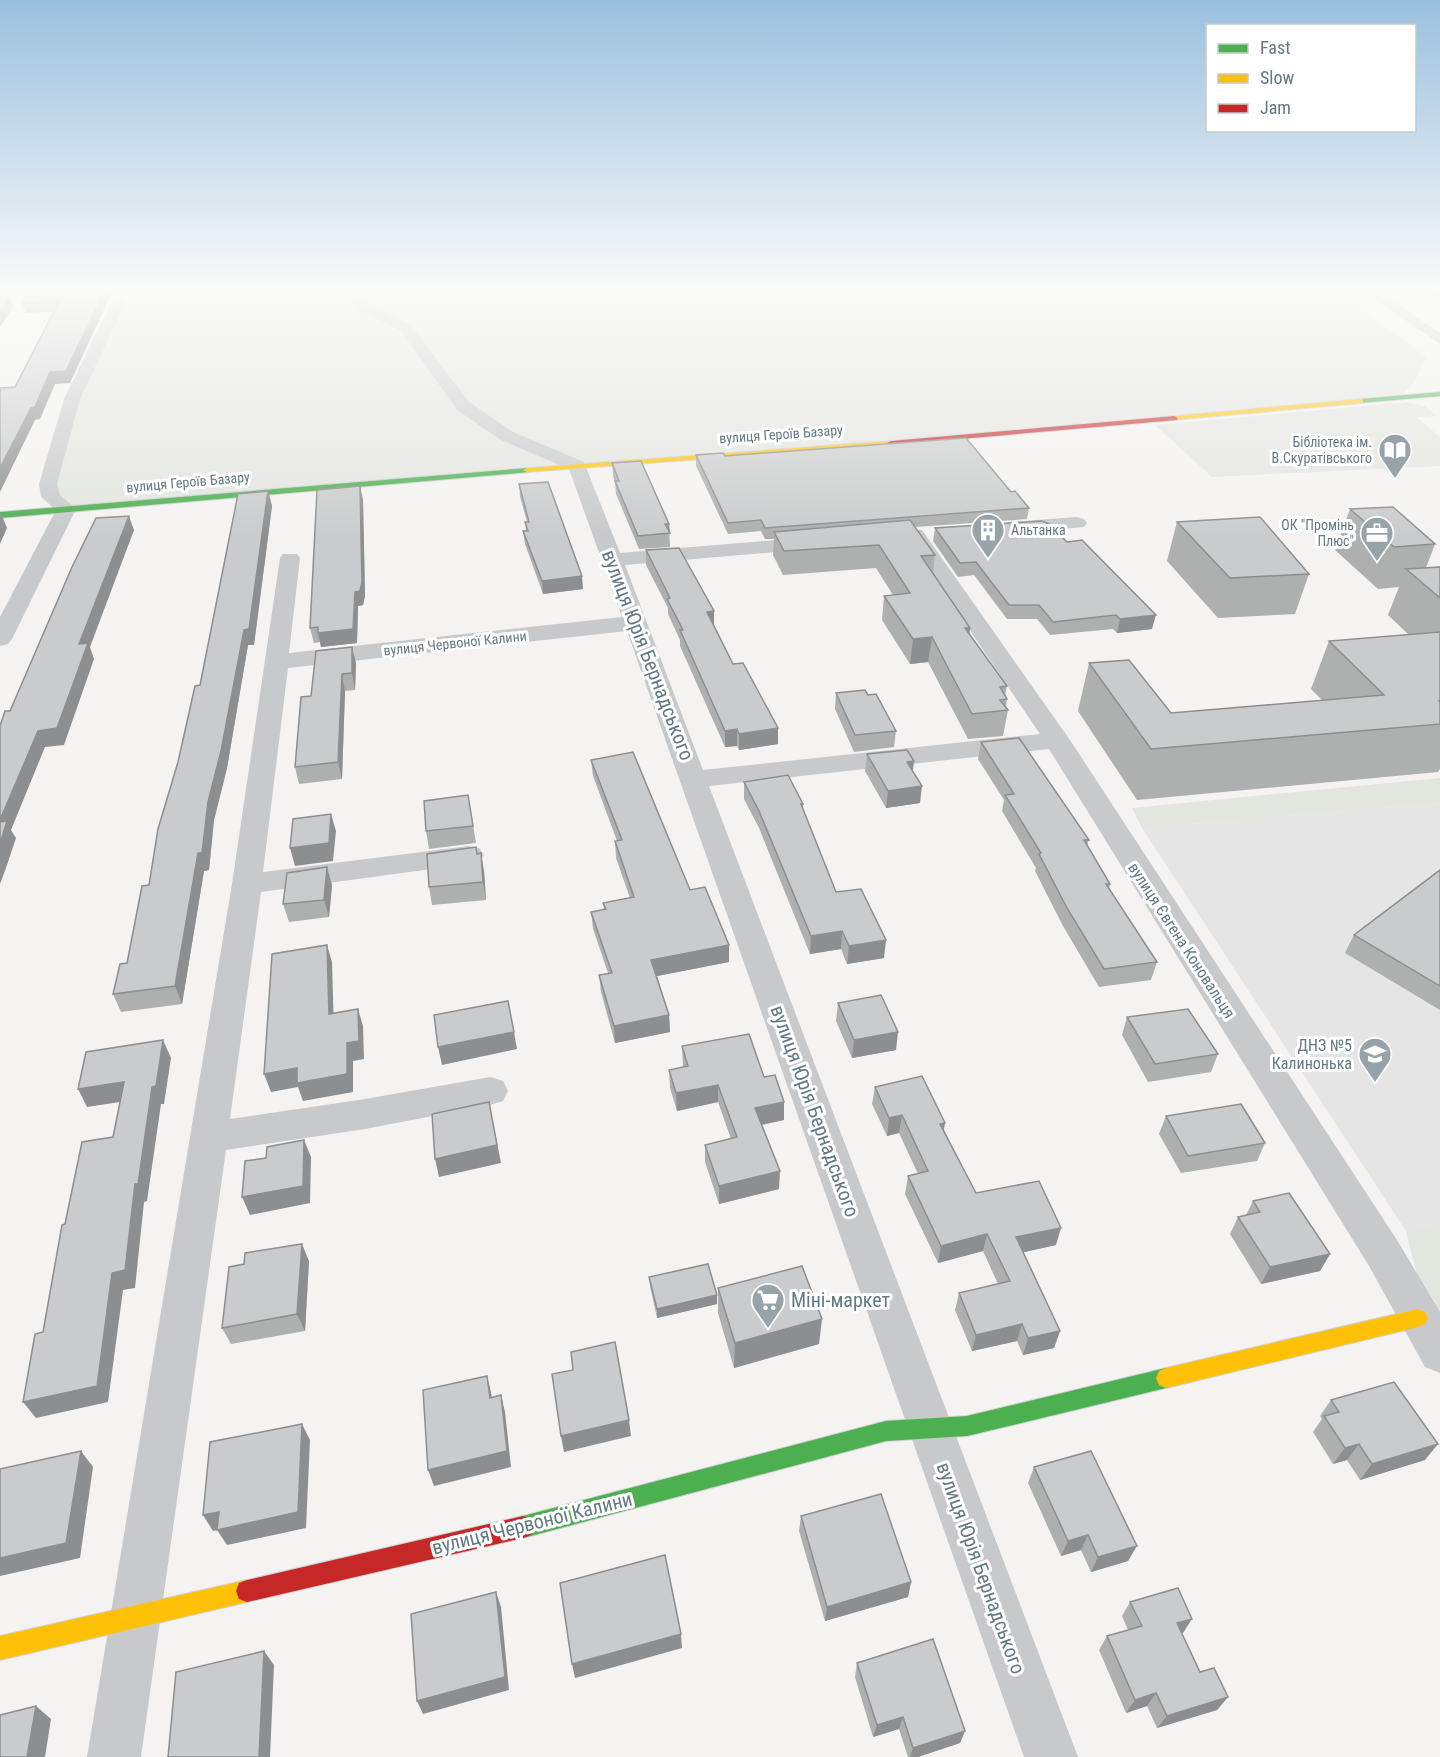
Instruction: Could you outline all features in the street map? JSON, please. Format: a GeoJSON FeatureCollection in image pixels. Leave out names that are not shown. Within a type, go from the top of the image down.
{"type":"FeatureCollection","features":[{"type":"Feature","properties":{"kind":"street"},"geometry":{"type":"LineString","coordinates":[[0,639],[66,509],[51,497],[48,484],[72,399],[83,374]]}},
{"type":"Feature","properties":{"kind":"street"},"geometry":{"type":"LineString","coordinates":[[440,374],[463,406],[507,436],[577,466]]}},
{"type":"Feature","properties":{"kind":"street"},"geometry":{"type":"LineString","coordinates":[[1419,394],[1430,386],[1435,376]]}},
{"type":"Feature","properties":{"kind":"street","name":"вулиця Героїв Базару"},"geometry":{"type":"LineString","coordinates":[[0,515],[577,466],[1019,433],[1399,400],[1419,394],[1440,394]]}},
{"type":"Feature","properties":{"kind":"street","name":"вулиця Юрія Бернадського"},"geometry":{"type":"LineString","coordinates":[[577,466],[1052,1757]]}},
{"type":"Feature","properties":{"kind":"street"},"geometry":{"type":"LineString","coordinates":[[984,530],[1077,524]]}},
{"type":"Feature","properties":{"kind":"street","name":"вулиця Євгена Коновальця"},"geometry":{"type":"LineString","coordinates":[[915,534],[1057,740],[1116,838],[1383,1253],[1440,1352]]}},
{"type":"Feature","properties":{"kind":"street"},"geometry":{"type":"LineString","coordinates":[[612,560],[833,541]]}},
{"type":"Feature","properties":{"kind":"street"},"geometry":{"type":"LineString","coordinates":[[114,1757],[247,884],[290,558]]}},
{"type":"Feature","properties":{"kind":"street","name":"вулиця Червоної Калини"},"geometry":{"type":"LineString","coordinates":[[276,662],[633,623]]}},
{"type":"Feature","properties":{"kind":"street"},"geometry":{"type":"LineString","coordinates":[[694,779],[1057,740]]}},
{"type":"Feature","properties":{"kind":"street"},"geometry":{"type":"LineString","coordinates":[[247,884],[475,854]]}},
{"type":"Feature","properties":{"kind":"street"},"geometry":{"type":"LineString","coordinates":[[209,1137],[365,1114],[490,1091]]}},
{"type":"Feature","properties":{"kind":"street","name":"вулиця Червоної Калини"},"geometry":{"type":"LineString","coordinates":[[0,1648],[586,1511],[886,1431],[968,1426],[1419,1318]]}},
{"type":"Feature","properties":{"kind":"shaded area"},"geometry":{"type":"Polygon","coordinates":[[[84,374],[1418,374],[1415,381],[1398,399],[66,509],[48,484],[72,399],[84,374]]]}},
{"type":"Feature","properties":{"kind":"shaded area"},"geometry":{"type":"Polygon","coordinates":[[[1406,402],[1425,406],[1437,416],[1416,417],[1440,437],[1440,466],[1212,477],[1155,425],[1406,402]]]}},
{"type":"Feature","properties":{"kind":"shaded area"},"geometry":{"type":"Polygon","coordinates":[[[1440,778],[1440,803],[1142,828],[1132,808],[1440,778]]]}},
{"type":"Feature","properties":{"kind":"shaded area","name":"ДНЗ №5 Калинонька"},"geometry":{"type":"Polygon","coordinates":[[[1440,803],[1440,1223],[1406,1231],[1142,828],[1440,803]]]}},
{"type":"Feature","properties":{"kind":"shaded area"},"geometry":{"type":"Polygon","coordinates":[[[1440,1223],[1440,1321],[1422,1294],[1406,1231],[1440,1223]]]}},
{"type":"Feature","properties":{"kind":"building"},"geometry":{"type":"Polygon","coordinates":[[[22,374],[49,374],[35,407],[31,408],[0,468],[0,388],[15,387],[22,374]]]}},
{"type":"Feature","properties":{"kind":"building"},"geometry":{"type":"Polygon","coordinates":[[[966,438],[1011,492],[1015,491],[1029,508],[765,528],[761,520],[728,523],[696,455],[723,453],[725,456],[966,438]]]}},
{"type":"Feature","properties":{"kind":"building"},"geometry":{"type":"Polygon","coordinates":[[[641,461],[669,524],[665,524],[670,533],[638,536],[615,481],[619,481],[612,463],[641,461]]]}},
{"type":"Feature","properties":{"kind":"building"},"geometry":{"type":"Polygon","coordinates":[[[548,482],[582,576],[542,581],[523,531],[528,531],[525,522],[529,522],[519,484],[548,482]]]}},
{"type":"Feature","properties":{"kind":"building"},"geometry":{"type":"Polygon","coordinates":[[[360,486],[362,582],[360,591],[355,592],[353,629],[318,633],[318,627],[310,628],[317,490],[360,486]]]}},
{"type":"Feature","properties":{"kind":"building"},"geometry":{"type":"Polygon","coordinates":[[[268,491],[249,629],[244,630],[221,751],[208,802],[202,853],[198,853],[175,986],[113,994],[120,964],[127,963],[142,886],[149,885],[158,829],[178,762],[195,686],[200,685],[238,494],[268,491]]]}},
{"type":"Feature","properties":{"kind":"building"},"geometry":{"type":"Polygon","coordinates":[[[1393,507],[1435,544],[1394,547],[1350,509],[1393,507]]]}},
{"type":"Feature","properties":{"kind":"building"},"geometry":{"type":"Polygon","coordinates":[[[129,516],[79,644],[88,643],[57,728],[38,731],[0,820],[0,726],[5,711],[10,711],[72,567],[96,518],[129,516]]]}},
{"type":"Feature","properties":{"kind":"building"},"geometry":{"type":"Polygon","coordinates":[[[1260,517],[1309,574],[1230,578],[1177,522],[1260,517]]]}},
{"type":"Feature","properties":{"kind":"building"},"geometry":{"type":"Polygon","coordinates":[[[910,520],[935,555],[921,556],[970,628],[965,628],[1007,686],[1000,687],[1007,699],[1000,700],[1008,710],[972,714],[932,637],[913,639],[884,596],[910,593],[879,545],[784,551],[774,532],[910,520]]]}},
{"type":"Feature","properties":{"kind":"building"},"geometry":{"type":"Polygon","coordinates":[[[1042,521],[1049,524],[1067,542],[1082,540],[1156,615],[1120,619],[1116,615],[1053,622],[1039,605],[1009,605],[976,562],[960,563],[935,528],[1042,521]]]}},
{"type":"Feature","properties":{"kind":"building"},"geometry":{"type":"Polygon","coordinates":[[[679,548],[714,611],[707,612],[733,664],[743,663],[778,728],[739,734],[737,729],[725,731],[680,630],[683,630],[667,599],[670,598],[646,550],[679,548]]]}},
{"type":"Feature","properties":{"kind":"building"},"geometry":{"type":"Polygon","coordinates":[[[1440,567],[1440,598],[1406,569],[1440,567]]]}},
{"type":"Feature","properties":{"kind":"building"},"geometry":{"type":"Polygon","coordinates":[[[1440,632],[1440,724],[1151,749],[1089,663],[1129,660],[1171,713],[1384,695],[1329,641],[1440,632]]]}},
{"type":"Feature","properties":{"kind":"building"},"geometry":{"type":"Polygon","coordinates":[[[352,647],[352,673],[342,674],[338,762],[295,767],[301,697],[311,696],[316,651],[352,647]]]}},
{"type":"Feature","properties":{"kind":"building"},"geometry":{"type":"Polygon","coordinates":[[[865,690],[868,695],[876,694],[896,731],[855,735],[836,693],[865,690]]]}},
{"type":"Feature","properties":{"kind":"building"},"geometry":{"type":"Polygon","coordinates":[[[1019,738],[1089,840],[1084,840],[1110,884],[1106,884],[1157,962],[1104,969],[1067,908],[1039,854],[1041,853],[1005,795],[1014,794],[981,742],[1019,738]]]}},
{"type":"Feature","properties":{"kind":"building"},"geometry":{"type":"Polygon","coordinates":[[[907,750],[914,761],[907,762],[922,786],[888,791],[867,754],[907,750]]]}},
{"type":"Feature","properties":{"kind":"building"},"geometry":{"type":"Polygon","coordinates":[[[633,752],[690,890],[705,887],[729,945],[651,960],[669,1015],[614,1026],[599,975],[612,973],[591,912],[606,909],[603,903],[634,897],[615,841],[622,840],[591,760],[633,752]]]}},
{"type":"Feature","properties":{"kind":"building"},"geometry":{"type":"Polygon","coordinates":[[[788,775],[803,804],[801,804],[836,892],[861,889],[886,940],[849,946],[842,931],[811,936],[759,811],[744,782],[788,775]]]}},
{"type":"Feature","properties":{"kind":"building"},"geometry":{"type":"Polygon","coordinates":[[[468,795],[473,826],[426,831],[424,801],[468,795]]]}},
{"type":"Feature","properties":{"kind":"building"},"geometry":{"type":"Polygon","coordinates":[[[331,814],[329,843],[290,848],[293,819],[331,814]]]}},
{"type":"Feature","properties":{"kind":"building"},"geometry":{"type":"Polygon","coordinates":[[[7,821],[0,844],[0,822],[7,821]]]}},
{"type":"Feature","properties":{"kind":"building"},"geometry":{"type":"Polygon","coordinates":[[[476,847],[477,854],[481,853],[483,882],[429,887],[427,854],[476,847]]]}},
{"type":"Feature","properties":{"kind":"building"},"geometry":{"type":"Polygon","coordinates":[[[327,867],[324,900],[283,904],[287,873],[327,867]]]}},
{"type":"Feature","properties":{"kind":"building"},"geometry":{"type":"Polygon","coordinates":[[[1440,870],[1440,986],[1354,935],[1440,870]]]}},
{"type":"Feature","properties":{"kind":"building"},"geometry":{"type":"Polygon","coordinates":[[[327,945],[329,1014],[358,1009],[359,1041],[347,1043],[347,1074],[297,1083],[297,1068],[264,1074],[272,954],[327,945]]]}},
{"type":"Feature","properties":{"kind":"building"},"geometry":{"type":"Polygon","coordinates":[[[881,995],[898,1032],[854,1040],[838,1003],[881,995]]]}},
{"type":"Feature","properties":{"kind":"building"},"geometry":{"type":"Polygon","coordinates":[[[508,1001],[514,1032],[438,1047],[434,1015],[508,1001]]]}},
{"type":"Feature","properties":{"kind":"building"},"geometry":{"type":"Polygon","coordinates":[[[1188,1009],[1218,1054],[1155,1064],[1127,1017],[1188,1009]]]}},
{"type":"Feature","properties":{"kind":"building"},"geometry":{"type":"Polygon","coordinates":[[[749,1034],[764,1077],[775,1075],[784,1102],[755,1108],[780,1171],[719,1186],[705,1145],[737,1137],[718,1085],[676,1093],[669,1070],[688,1066],[682,1046],[749,1034]]]}},
{"type":"Feature","properties":{"kind":"building"},"geometry":{"type":"Polygon","coordinates":[[[163,1040],[156,1086],[152,1087],[138,1184],[135,1184],[125,1270],[112,1273],[97,1386],[23,1402],[35,1334],[43,1332],[62,1225],[65,1224],[82,1142],[113,1137],[124,1082],[78,1089],[86,1052],[163,1040]]]}},
{"type":"Feature","properties":{"kind":"building"},"geometry":{"type":"Polygon","coordinates":[[[922,1076],[945,1123],[940,1124],[976,1193],[1039,1181],[1061,1228],[1016,1237],[1060,1331],[1028,1338],[1022,1324],[976,1335],[959,1293],[1010,1281],[987,1234],[941,1246],[908,1176],[928,1171],[902,1115],[889,1118],[875,1087],[922,1076]]]}},
{"type":"Feature","properties":{"kind":"building"},"geometry":{"type":"Polygon","coordinates":[[[489,1102],[497,1145],[435,1159],[432,1114],[489,1102]]]}},
{"type":"Feature","properties":{"kind":"building"},"geometry":{"type":"Polygon","coordinates":[[[1241,1104],[1265,1143],[1188,1156],[1166,1116],[1241,1104]]]}},
{"type":"Feature","properties":{"kind":"building"},"geometry":{"type":"Polygon","coordinates":[[[304,1140],[303,1186],[242,1197],[245,1161],[266,1158],[267,1147],[304,1140]]]}},
{"type":"Feature","properties":{"kind":"building"},"geometry":{"type":"Polygon","coordinates":[[[1289,1193],[1330,1254],[1270,1267],[1238,1217],[1260,1212],[1253,1201],[1289,1193]]]}},
{"type":"Feature","properties":{"kind":"building"},"geometry":{"type":"Polygon","coordinates":[[[302,1244],[297,1314],[222,1328],[229,1267],[244,1264],[245,1253],[302,1244]]]}},
{"type":"Feature","properties":{"kind":"building"},"geometry":{"type":"Polygon","coordinates":[[[708,1264],[717,1295],[657,1309],[649,1277],[708,1264]]]}},
{"type":"Feature","properties":{"kind":"building"},"geometry":{"type":"Polygon","coordinates":[[[802,1266],[822,1319],[735,1343],[718,1288],[802,1266]]]}},
{"type":"Feature","properties":{"kind":"building"},"geometry":{"type":"Polygon","coordinates":[[[615,1342],[629,1420],[561,1436],[552,1374],[573,1370],[571,1352],[615,1342]]]}},
{"type":"Feature","properties":{"kind":"building"},"geometry":{"type":"Polygon","coordinates":[[[487,1376],[490,1398],[501,1395],[507,1451],[428,1470],[423,1390],[487,1376]]]}},
{"type":"Feature","properties":{"kind":"building"},"geometry":{"type":"Polygon","coordinates":[[[1394,1382],[1438,1444],[1372,1464],[1359,1444],[1345,1448],[1324,1416],[1339,1412],[1331,1400],[1394,1382]]]}},
{"type":"Feature","properties":{"kind":"building"},"geometry":{"type":"Polygon","coordinates":[[[302,1424],[298,1512],[217,1530],[219,1512],[203,1515],[210,1442],[302,1424]]]}},
{"type":"Feature","properties":{"kind":"building"},"geometry":{"type":"Polygon","coordinates":[[[81,1451],[66,1543],[0,1558],[0,1469],[81,1451]]]}},
{"type":"Feature","properties":{"kind":"building"},"geometry":{"type":"Polygon","coordinates":[[[1091,1451],[1137,1546],[1098,1557],[1088,1535],[1068,1541],[1034,1467],[1091,1451]]]}},
{"type":"Feature","properties":{"kind":"building"},"geometry":{"type":"Polygon","coordinates":[[[881,1494],[911,1582],[827,1607],[801,1516],[881,1494]]]}},
{"type":"Feature","properties":{"kind":"building"},"geometry":{"type":"Polygon","coordinates":[[[665,1555],[681,1634],[572,1664],[560,1583],[665,1555]]]}},
{"type":"Feature","properties":{"kind":"building"},"geometry":{"type":"Polygon","coordinates":[[[1178,1588],[1192,1619],[1177,1623],[1200,1672],[1214,1668],[1228,1697],[1167,1716],[1156,1693],[1135,1700],[1107,1636],[1142,1626],[1130,1602],[1178,1588]]]}},
{"type":"Feature","properties":{"kind":"building"},"geometry":{"type":"Polygon","coordinates":[[[496,1592],[505,1677],[417,1701],[411,1614],[496,1592]]]}},
{"type":"Feature","properties":{"kind":"building"},"geometry":{"type":"Polygon","coordinates":[[[933,1639],[965,1731],[913,1748],[903,1717],[877,1725],[857,1663],[933,1639]]]}},
{"type":"Feature","properties":{"kind":"building"},"geometry":{"type":"Polygon","coordinates":[[[264,1651],[259,1757],[168,1757],[176,1672],[264,1651]]]}},
{"type":"Feature","properties":{"kind":"building"},"geometry":{"type":"Polygon","coordinates":[[[36,1706],[27,1757],[0,1757],[0,1715],[36,1706]]]}},
{"type":"Feature","properties":{"kind":"traffic: fast"},"geometry":{"type":"LineString","coordinates":[[1360,401],[1440,394]]}},
{"type":"Feature","properties":{"kind":"traffic: fast"},"geometry":{"type":"LineString","coordinates":[[0,515],[527,470]]}},
{"type":"Feature","properties":{"kind":"traffic: fast"},"geometry":{"type":"LineString","coordinates":[[523,1527],[886,1431],[967,1426],[1166,1378]]}},
{"type":"Feature","properties":{"kind":"traffic: slow"},"geometry":{"type":"LineString","coordinates":[[1174,418],[1360,401]]}},
{"type":"Feature","properties":{"kind":"traffic: slow"},"geometry":{"type":"LineString","coordinates":[[527,470],[891,443]]}},
{"type":"Feature","properties":{"kind":"traffic: slow"},"geometry":{"type":"LineString","coordinates":[[1166,1378],[1418,1318]]}},
{"type":"Feature","properties":{"kind":"traffic: slow"},"geometry":{"type":"LineString","coordinates":[[0,1648],[247,1591]]}},
{"type":"Feature","properties":{"kind":"traffic: jam"},"geometry":{"type":"LineString","coordinates":[[891,443],[1174,418]]}},
{"type":"Feature","properties":{"kind":"traffic: jam"},"geometry":{"type":"LineString","coordinates":[[247,1591],[523,1527]]}},
{"type":"Feature","properties":{"kind":"place","name":"Бібліотека ім. В.Скуратівського"},"geometry":{"type":"Point","coordinates":[1395,479]}},
{"type":"Feature","properties":{"kind":"place","name":"Альтанка"},"geometry":{"type":"Point","coordinates":[988,559]}},
{"type":"Feature","properties":{"kind":"place","name":"ОК \"Промінь Плюс\""},"geometry":{"type":"Point","coordinates":[1377,562]}},
{"type":"Feature","properties":{"kind":"place","name":"ДНЗ №5 Калинонька"},"geometry":{"type":"Point","coordinates":[1375,1083]}},
{"type":"Feature","properties":{"kind":"place","name":"Міні-маркет"},"geometry":{"type":"Point","coordinates":[768,1329]}}]}
